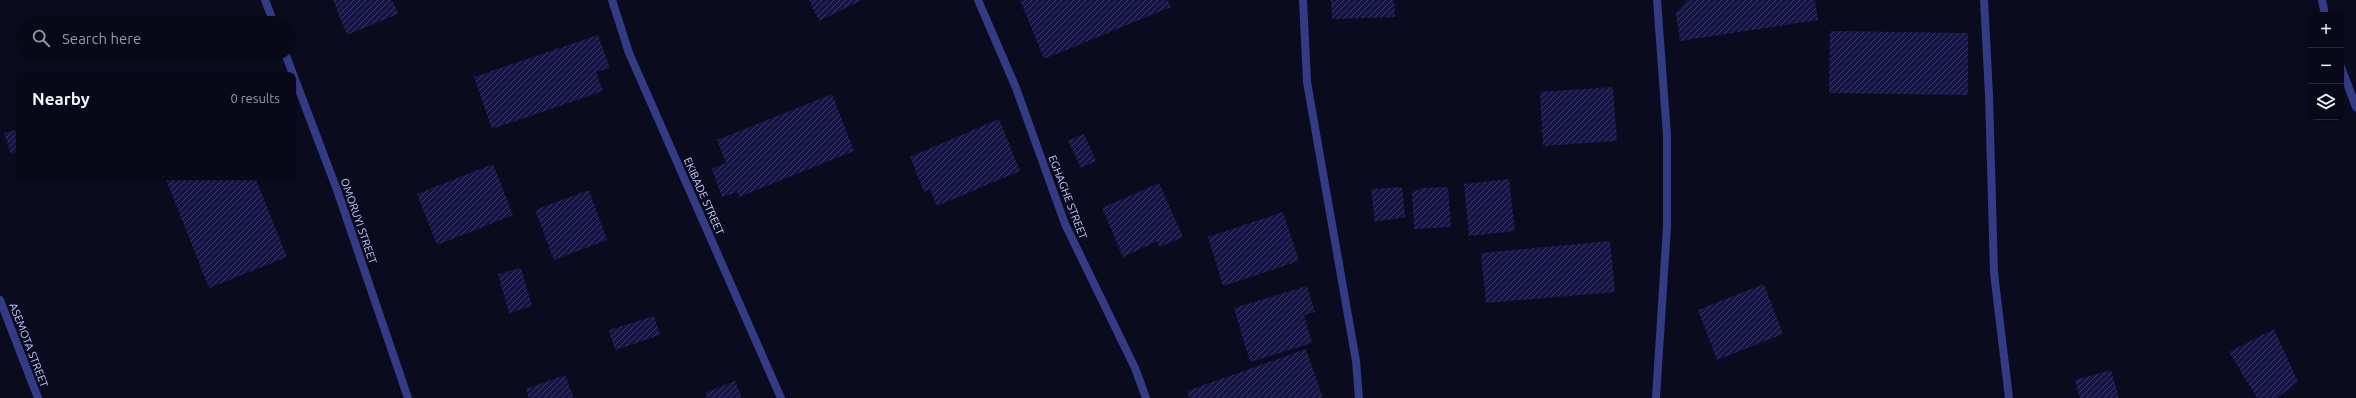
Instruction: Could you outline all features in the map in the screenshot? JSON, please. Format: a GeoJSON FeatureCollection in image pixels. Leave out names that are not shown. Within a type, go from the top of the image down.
{"type":"FeatureCollection","features":[{"type":"Feature","properties":{"kind":"street"},"geometry":{"type":"LineString","coordinates":[[265,0],[271,16]]}},
{"type":"Feature","properties":{"kind":"street","name":"EKIBADE STREET"},"geometry":{"type":"LineString","coordinates":[[612,0],[629,53],[782,398]]}},
{"type":"Feature","properties":{"kind":"street","name":"EGHAGHE STREET"},"geometry":{"type":"LineString","coordinates":[[978,0],[1016,88],[1065,224],[1135,368],[1146,398]]}},
{"type":"Feature","properties":{"kind":"street"},"geometry":{"type":"LineString","coordinates":[[1303,0],[1307,82],[1356,361],[1359,398]]}},
{"type":"Feature","properties":{"kind":"street"},"geometry":{"type":"LineString","coordinates":[[1656,398],[1667,226],[1666,135],[1657,0]]}},
{"type":"Feature","properties":{"kind":"street"},"geometry":{"type":"LineString","coordinates":[[1984,0],[1989,95],[1994,273],[2009,398]]}},
{"type":"Feature","properties":{"kind":"street"},"geometry":{"type":"LineString","coordinates":[[2322,0],[2325,12]]}},
{"type":"Feature","properties":{"kind":"street","name":"OMORUYI STREET"},"geometry":{"type":"LineString","coordinates":[[288,60],[292,72]]}},
{"type":"Feature","properties":{"kind":"street"},"geometry":{"type":"LineString","coordinates":[[2344,75],[2356,107]]}},
{"type":"Feature","properties":{"kind":"street","name":"OMORUYI STREET"},"geometry":{"type":"LineString","coordinates":[[296,82],[337,190],[408,398]]}},
{"type":"Feature","properties":{"kind":"street","name":"ASEMOTA STREET"},"geometry":{"type":"LineString","coordinates":[[0,300],[38,398]]}},
{"type":"Feature","properties":{"kind":"building"},"geometry":{"type":"Polygon","coordinates":[[[333,0],[392,0],[398,14],[347,35],[333,0]]]}},
{"type":"Feature","properties":{"kind":"building"},"geometry":{"type":"Polygon","coordinates":[[[809,0],[862,0],[819,21],[809,0]]]}},
{"type":"Feature","properties":{"kind":"building"},"geometry":{"type":"Polygon","coordinates":[[[1020,0],[1168,0],[1171,7],[1044,59],[1020,0]]]}},
{"type":"Feature","properties":{"kind":"building"},"geometry":{"type":"Polygon","coordinates":[[[1331,0],[1394,0],[1395,17],[1332,19],[1331,0]]]}},
{"type":"Feature","properties":{"kind":"building"},"geometry":{"type":"Polygon","coordinates":[[[1687,0],[1815,0],[1818,20],[1680,41],[1676,13],[1687,0]]]}},
{"type":"Feature","properties":{"kind":"building"},"geometry":{"type":"Polygon","coordinates":[[[1830,31],[1968,33],[1968,95],[1829,93],[1830,31]]]}},
{"type":"Feature","properties":{"kind":"building"},"geometry":{"type":"Polygon","coordinates":[[[598,35],[610,68],[596,72],[603,91],[492,129],[474,77],[598,35]]]}},
{"type":"Feature","properties":{"kind":"building"},"geometry":{"type":"Polygon","coordinates":[[[1613,87],[1617,141],[1543,146],[1540,92],[1613,87]]]}},
{"type":"Feature","properties":{"kind":"building"},"geometry":{"type":"Polygon","coordinates":[[[832,94],[854,151],[739,197],[737,192],[722,197],[712,169],[726,163],[717,140],[832,94]]]}},
{"type":"Feature","properties":{"kind":"building"},"geometry":{"type":"Polygon","coordinates":[[[999,119],[1020,171],[937,206],[930,189],[924,192],[910,157],[999,119]]]}},
{"type":"Feature","properties":{"kind":"building"},"geometry":{"type":"Polygon","coordinates":[[[16,130],[16,152],[11,154],[4,133],[16,130]]]}},
{"type":"Feature","properties":{"kind":"building"},"geometry":{"type":"Polygon","coordinates":[[[1084,134],[1096,161],[1081,168],[1068,141],[1084,134]]]}},
{"type":"Feature","properties":{"kind":"building"},"geometry":{"type":"Polygon","coordinates":[[[493,164],[513,215],[437,245],[417,194],[493,164]]]}},
{"type":"Feature","properties":{"kind":"building"},"geometry":{"type":"Polygon","coordinates":[[[1509,179],[1515,231],[1469,236],[1464,184],[1509,179]]]}},
{"type":"Feature","properties":{"kind":"building"},"geometry":{"type":"Polygon","coordinates":[[[166,180],[256,180],[287,257],[209,288],[166,180]]]}},
{"type":"Feature","properties":{"kind":"building"},"geometry":{"type":"Polygon","coordinates":[[[1159,183],[1183,237],[1160,247],[1157,241],[1123,257],[1102,208],[1159,183]]]}},
{"type":"Feature","properties":{"kind":"building"},"geometry":{"type":"Polygon","coordinates":[[[1402,187],[1405,217],[1375,222],[1371,189],[1402,187]]]}},
{"type":"Feature","properties":{"kind":"building"},"geometry":{"type":"Polygon","coordinates":[[[1448,187],[1451,227],[1414,229],[1412,192],[1423,188],[1448,187]]]}},
{"type":"Feature","properties":{"kind":"building"},"geometry":{"type":"Polygon","coordinates":[[[589,190],[607,240],[554,260],[535,210],[589,190]]]}},
{"type":"Feature","properties":{"kind":"building"},"geometry":{"type":"Polygon","coordinates":[[[1283,212],[1299,261],[1223,286],[1208,237],[1283,212]]]}},
{"type":"Feature","properties":{"kind":"building"},"geometry":{"type":"Polygon","coordinates":[[[1610,241],[1615,292],[1486,303],[1481,253],[1610,241]]]}},
{"type":"Feature","properties":{"kind":"building"},"geometry":{"type":"Polygon","coordinates":[[[521,268],[532,306],[509,313],[498,274],[521,268]]]}},
{"type":"Feature","properties":{"kind":"building"},"geometry":{"type":"Polygon","coordinates":[[[1764,284],[1783,334],[1717,360],[1698,310],[1764,284]]]}},
{"type":"Feature","properties":{"kind":"building"},"geometry":{"type":"Polygon","coordinates":[[[1307,286],[1315,312],[1304,315],[1312,343],[1250,362],[1234,308],[1307,286]]]}},
{"type":"Feature","properties":{"kind":"building"},"geometry":{"type":"Polygon","coordinates":[[[654,316],[660,335],[615,350],[609,330],[654,316]]]}},
{"type":"Feature","properties":{"kind":"building"},"geometry":{"type":"Polygon","coordinates":[[[2274,329],[2298,382],[2277,398],[2257,398],[2229,352],[2274,329]]]}},
{"type":"Feature","properties":{"kind":"building"},"geometry":{"type":"Polygon","coordinates":[[[1306,349],[1323,398],[1189,398],[1187,391],[1306,349]]]}},
{"type":"Feature","properties":{"kind":"building"},"geometry":{"type":"Polygon","coordinates":[[[2111,370],[2119,398],[2080,398],[2075,380],[2111,370]]]}},
{"type":"Feature","properties":{"kind":"building"},"geometry":{"type":"Polygon","coordinates":[[[565,375],[574,398],[529,398],[526,389],[565,375]]]}},
{"type":"Feature","properties":{"kind":"building"},"geometry":{"type":"Polygon","coordinates":[[[735,381],[742,398],[708,398],[705,393],[735,381]]]}}]}
